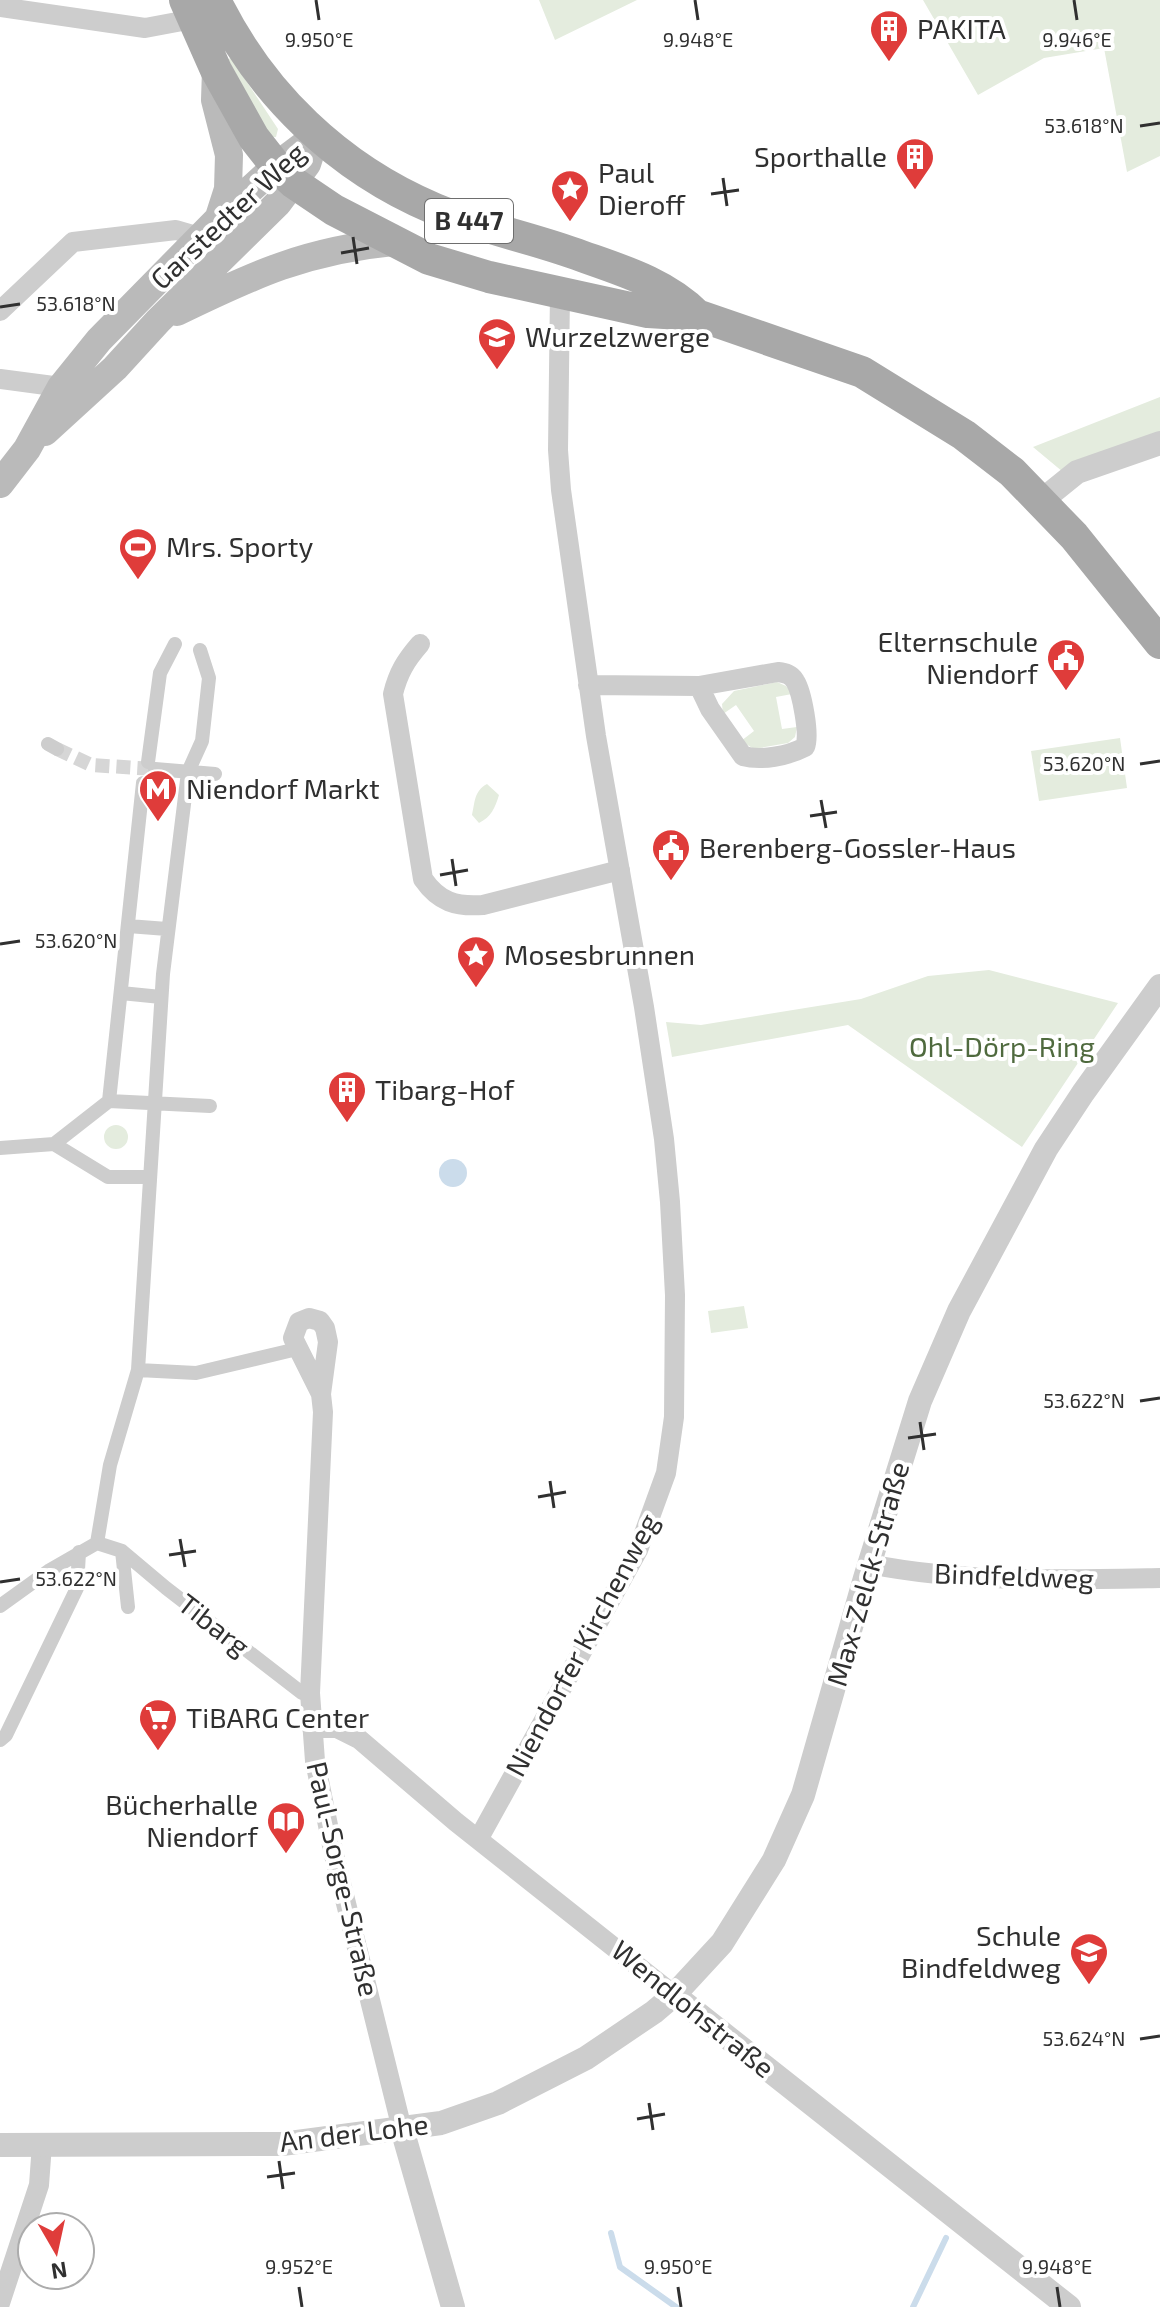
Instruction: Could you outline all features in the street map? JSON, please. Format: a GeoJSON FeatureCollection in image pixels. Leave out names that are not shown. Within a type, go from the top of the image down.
{"type":"FeatureCollection","features":[{"type":"Feature","properties":{"kind":"main road","name":"B 447"},"geometry":{"type":"LineString","coordinates":[[198,6],[216,70],[254,138],[285,174],[334,210],[429,259],[648,312],[697,315],[862,372],[964,435],[1012,472],[1074,536],[1160,643]]}},
{"type":"Feature","properties":{"kind":"main road","name":"B 447"},"geometry":{"type":"LineString","coordinates":[[198,6],[316,136],[381,182],[437,210],[636,274],[684,302],[697,315]]}},
{"type":"Feature","properties":{"kind":"main road"},"geometry":{"type":"LineString","coordinates":[[209,228],[228,189],[229,155],[215,100],[216,70]]}},
{"type":"Feature","properties":{"kind":"main road","name":"Garstedter Weg"},"geometry":{"type":"LineString","coordinates":[[0,484],[27,449],[61,387],[99,340],[209,228],[285,174],[307,164],[316,136]]}},
{"type":"Feature","properties":{"kind":"main road","name":"Garstedter Weg"},"geometry":{"type":"LineString","coordinates":[[27,449],[115,368],[158,321],[278,203],[285,174]]}},
{"type":"Feature","properties":{"kind":"main road"},"geometry":{"type":"LineString","coordinates":[[158,321],[291,261],[357,245],[393,242]]}},
{"type":"Feature","properties":{"kind":"street"},"geometry":{"type":"LineString","coordinates":[[0,7],[38,7],[145,28],[160,27],[198,6]]}},
{"type":"Feature","properties":{"kind":"street"},"geometry":{"type":"LineString","coordinates":[[0,311],[73,242],[209,228]]}},
{"type":"Feature","properties":{"kind":"street","name":"Niendorfer Kirchenweg"},"geometry":{"type":"LineString","coordinates":[[479,1838],[638,1550],[669,1462],[674,1417],[675,1340],[670,1202],[657,1089],[588,685],[561,490],[558,450],[560,293]]}},
{"type":"Feature","properties":{"kind":"street"},"geometry":{"type":"LineString","coordinates":[[0,379],[61,387]]}},
{"type":"Feature","properties":{"kind":"street"},"geometry":{"type":"LineString","coordinates":[[1041,501],[1077,472],[1160,443]]}},
{"type":"Feature","properties":{"kind":"street"},"geometry":{"type":"LineString","coordinates":[[175,644],[160,673],[158,770],[215,774]]}},
{"type":"Feature","properties":{"kind":"street"},"geometry":{"type":"LineString","coordinates":[[420,644],[397,676],[393,694],[423,879],[430,890],[443,901],[463,907],[483,905],[620,870]]}},
{"type":"Feature","properties":{"kind":"street"},"geometry":{"type":"LineString","coordinates":[[0,1606],[97,1543],[110,1465],[138,1370],[161,997],[170,974],[167,929],[188,772],[202,741],[209,678],[200,650]]}},
{"type":"Feature","properties":{"kind":"street"},"geometry":{"type":"LineString","coordinates":[[588,685],[699,686],[787,673],[796,681],[807,732],[805,747],[787,754],[752,759],[743,756],[710,709],[699,686]]}},
{"type":"Feature","properties":{"kind":"street"},"geometry":{"type":"LineString","coordinates":[[109,1101],[143,783]]}},
{"type":"Feature","properties":{"kind":"street"},"geometry":{"type":"LineString","coordinates":[[128,926],[167,929]]}},
{"type":"Feature","properties":{"kind":"street","name":"Max-Zelck-Straße"},"geometry":{"type":"LineString","coordinates":[[674,1995],[722,1943],[774,1860],[805,1788],[869,1564],[920,1401],[959,1311],[1046,1149],[1160,986]]}},
{"type":"Feature","properties":{"kind":"street"},"geometry":{"type":"LineString","coordinates":[[121,993],[161,997]]}},
{"type":"Feature","properties":{"kind":"street"},"geometry":{"type":"LineString","coordinates":[[0,1148],[54,1144],[109,1101],[210,1106]]}},
{"type":"Feature","properties":{"kind":"street"},"geometry":{"type":"LineString","coordinates":[[54,1144],[108,1177],[150,1177]]}},
{"type":"Feature","properties":{"kind":"street","name":"Paul-Sorge-Straße"},"geometry":{"type":"LineString","coordinates":[[321,1394],[297,1349],[293,1333],[299,1322],[309,1318],[323,1324],[328,1342],[321,1394],[323,1412],[310,1693],[320,1795],[402,2129],[453,2307]]}},
{"type":"Feature","properties":{"kind":"street"},"geometry":{"type":"LineString","coordinates":[[138,1370],[196,1373],[297,1349]]}},
{"type":"Feature","properties":{"kind":"street","name":"Tibarg"},"geometry":{"type":"LineString","coordinates":[[97,1543],[122,1551],[302,1693],[310,1693]]}},
{"type":"Feature","properties":{"kind":"street"},"geometry":{"type":"LineString","coordinates":[[122,1551],[128,1607]]}},
{"type":"Feature","properties":{"kind":"street"},"geometry":{"type":"LineString","coordinates":[[0,1740],[6,1735],[77,1588],[79,1552]]}},
{"type":"Feature","properties":{"kind":"street","name":"Bindfeldweg"},"geometry":{"type":"LineString","coordinates":[[869,1564],[906,1571],[1000,1579],[1160,1578]]}},
{"type":"Feature","properties":{"kind":"street","name":"Wendlohstraße"},"geometry":{"type":"LineString","coordinates":[[312,1728],[337,1728],[359,1739],[456,1822],[1069,2307]]}},
{"type":"Feature","properties":{"kind":"street","name":"An der Lohe"},"geometry":{"type":"LineString","coordinates":[[0,2145],[282,2144],[452,2120],[521,2092],[586,2058],[674,1995]]}},
{"type":"Feature","properties":{"kind":"street"},"geometry":{"type":"LineString","coordinates":[[0,2303],[39,2185],[42,2144]]}},
{"type":"Feature","properties":{"kind":"green space"},"geometry":{"type":"Polygon","coordinates":[[[539,0],[637,0],[555,40],[539,0]]]}},
{"type":"Feature","properties":{"kind":"green space"},"geometry":{"type":"Polygon","coordinates":[[[923,0],[1160,0],[1160,156],[1127,172],[1104,48],[1044,58],[978,95],[923,0]]]}},
{"type":"Feature","properties":{"kind":"green space"},"geometry":{"type":"Polygon","coordinates":[[[231,58],[278,129],[276,137],[270,137],[228,59],[231,58]]]}},
{"type":"Feature","properties":{"kind":"green space"},"geometry":{"type":"Polygon","coordinates":[[[1160,397],[1160,437],[1063,472],[1033,447],[1160,397]]]}},
{"type":"Feature","properties":{"kind":"green space"},"geometry":{"type":"Polygon","coordinates":[[[777,682],[786,686],[792,694],[776,697],[782,729],[797,727],[795,737],[788,743],[754,749],[741,741],[754,731],[736,705],[723,714],[722,704],[734,691],[777,682]]]}},
{"type":"Feature","properties":{"kind":"green space"},"geometry":{"type":"Polygon","coordinates":[[[1120,738],[1127,788],[1039,801],[1031,751],[1120,738]]]}},
{"type":"Feature","properties":{"kind":"green space"},"geometry":{"type":"Polygon","coordinates":[[[487,784],[499,795],[492,812],[479,823],[472,815],[477,793],[487,784]]]}},
{"type":"Feature","properties":{"kind":"green space","name":"Ohl-Dörp-Ring"},"geometry":{"type":"Polygon","coordinates":[[[989,970],[1118,1003],[1022,1147],[848,1025],[672,1057],[666,1022],[701,1025],[861,999],[928,976],[989,970]]]}},
{"type":"Feature","properties":{"kind":"green space"},"geometry":{"type":"Polygon","coordinates":[[[116,1125],[124,1129],[128,1137],[124,1145],[116,1149],[108,1145],[104,1137],[108,1129],[116,1125]]]}},
{"type":"Feature","properties":{"kind":"green space"},"geometry":{"type":"Polygon","coordinates":[[[744,1306],[748,1328],[711,1333],[708,1311],[744,1306]]]}},
{"type":"Feature","properties":{"kind":"water"},"geometry":{"type":"Polygon","coordinates":[[[453,1159],[463,1163],[467,1173],[463,1183],[453,1187],[443,1183],[439,1173],[443,1163],[453,1159]]]}},
{"type":"Feature","properties":{"kind":"waterway"},"geometry":{"type":"LineString","coordinates":[[611,2233],[620,2267],[676,2307]]}},
{"type":"Feature","properties":{"kind":"waterway"},"geometry":{"type":"LineString","coordinates":[[913,2307],[946,2238]]}},
{"type":"Feature","properties":{"kind":"tunnel"},"geometry":{"type":"LineString","coordinates":[[57,749],[91,765],[155,769]]}},
{"type":"Feature","properties":{"kind":"tunnel"},"geometry":{"type":"LineString","coordinates":[[161,785],[164,779]]}},
{"type":"Feature","properties":{"kind":"place","name":"PAKITA"},"geometry":{"type":"Point","coordinates":[889,63]}},
{"type":"Feature","properties":{"kind":"place","name":"Sporthalle"},"geometry":{"type":"Point","coordinates":[915,191]}},
{"type":"Feature","properties":{"kind":"place","name":"Paul Dieroff"},"geometry":{"type":"Point","coordinates":[570,223]}},
{"type":"Feature","properties":{"kind":"place","name":"Wurzelzwerge"},"geometry":{"type":"Point","coordinates":[497,371]}},
{"type":"Feature","properties":{"kind":"place","name":"Mrs. Sporty"},"geometry":{"type":"Point","coordinates":[138,581]}},
{"type":"Feature","properties":{"kind":"place","name":"Elternschule Niendorf"},"geometry":{"type":"Point","coordinates":[1066,692]}},
{"type":"Feature","properties":{"kind":"place","name":"Niendorf Markt"},"geometry":{"type":"Point","coordinates":[158,823]}},
{"type":"Feature","properties":{"kind":"place","name":"Berenberg-Gossler-Haus"},"geometry":{"type":"Point","coordinates":[671,882]}},
{"type":"Feature","properties":{"kind":"place","name":"Mosesbrunnen"},"geometry":{"type":"Point","coordinates":[476,989]}},
{"type":"Feature","properties":{"kind":"place","name":"Tibarg-Hof"},"geometry":{"type":"Point","coordinates":[347,1124]}},
{"type":"Feature","properties":{"kind":"place","name":"TiBARG Center"},"geometry":{"type":"Point","coordinates":[158,1752]}},
{"type":"Feature","properties":{"kind":"place","name":"Bücherhalle Niendorf"},"geometry":{"type":"Point","coordinates":[286,1855]}},
{"type":"Feature","properties":{"kind":"place","name":"Schule Bindfeldweg"},"geometry":{"type":"Point","coordinates":[1089,1986]}}]}
